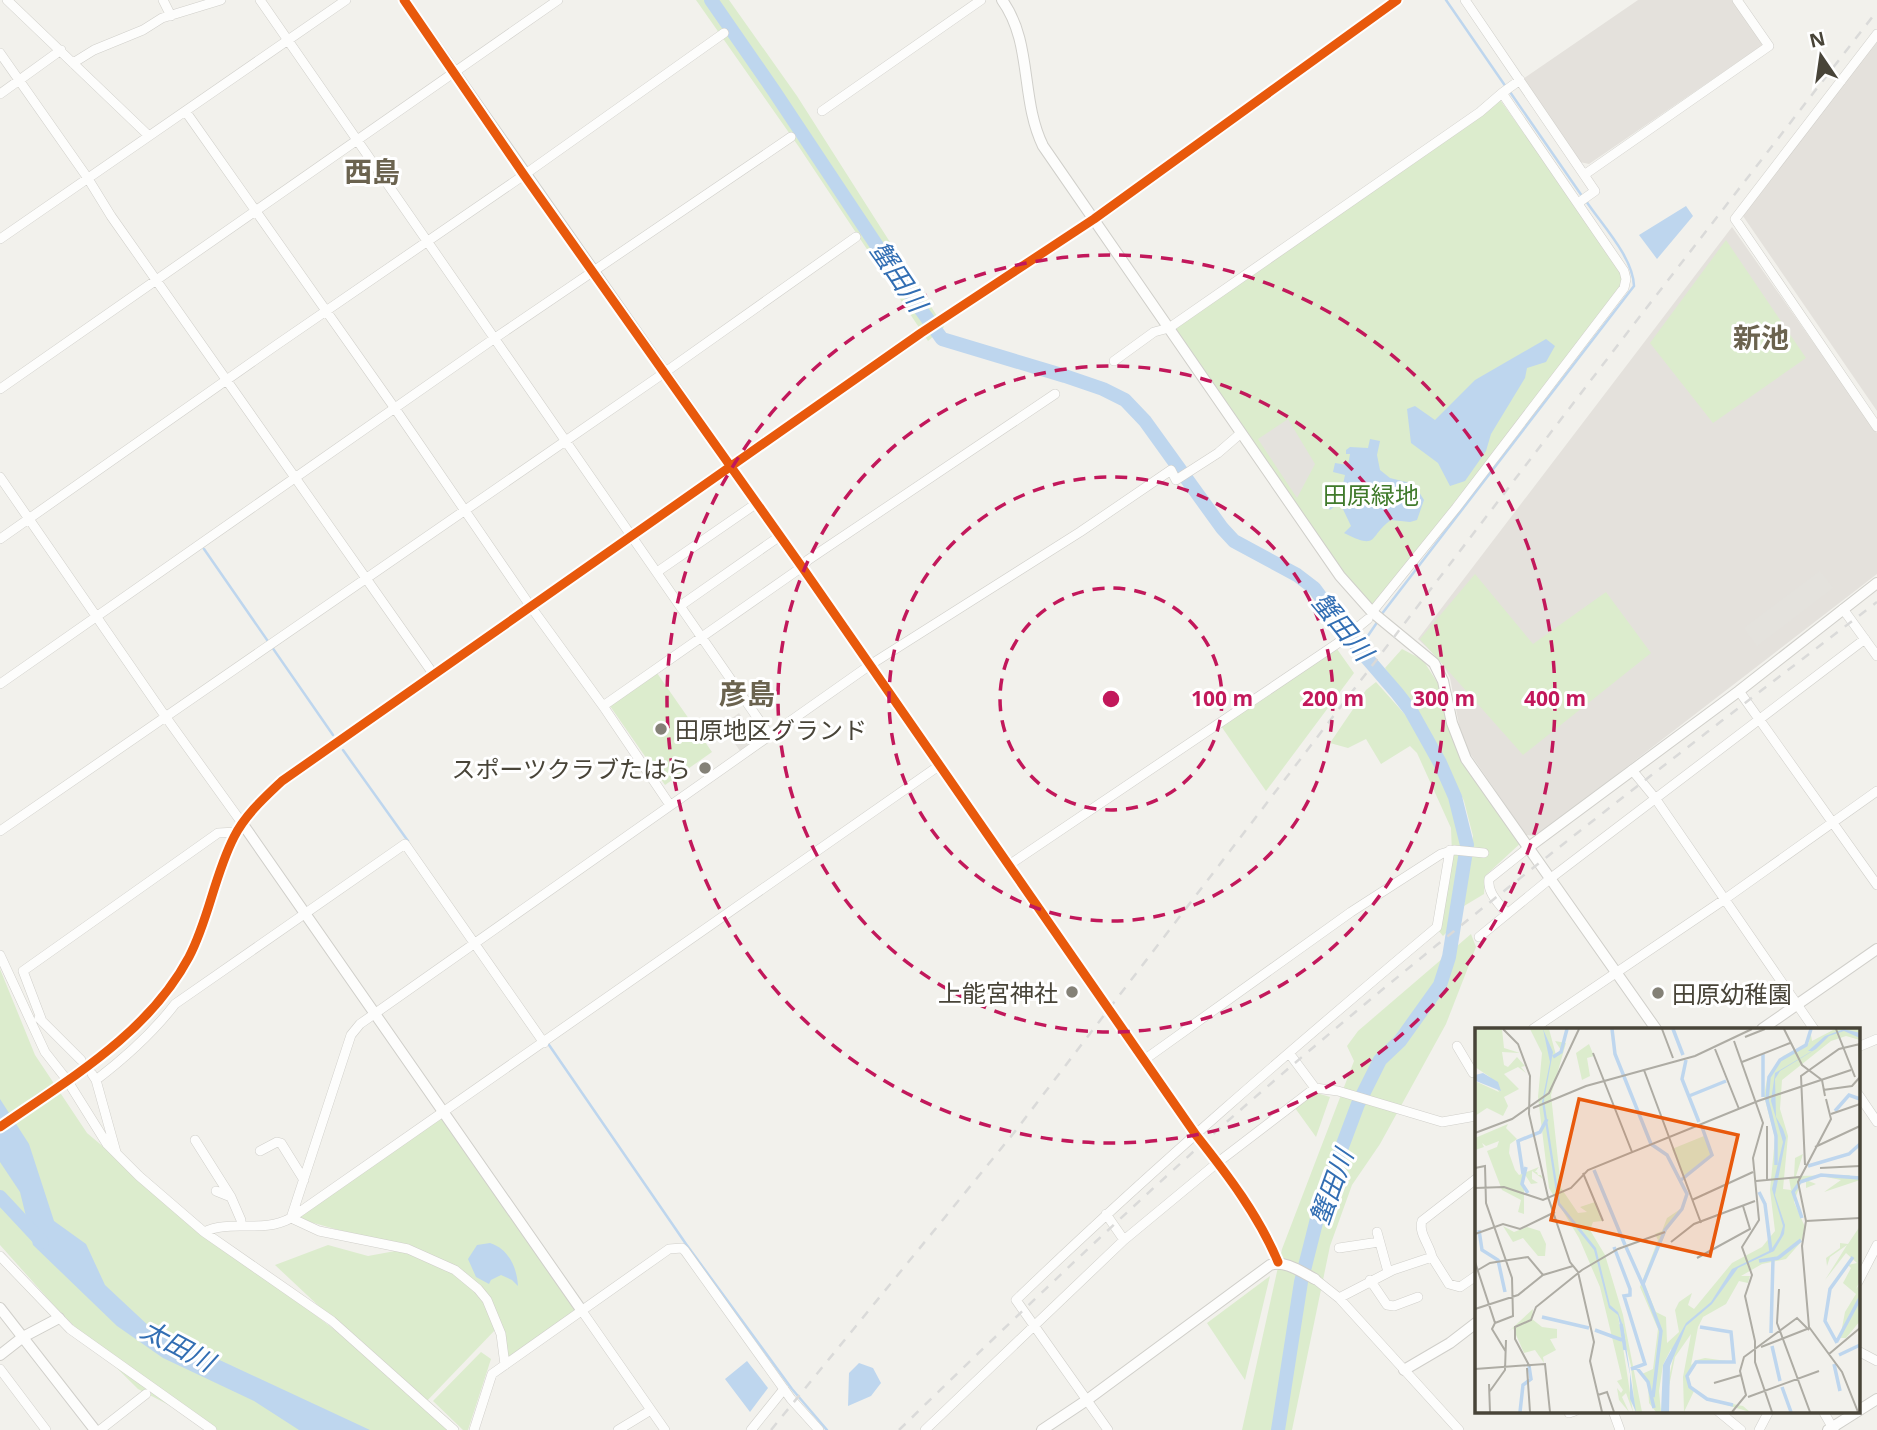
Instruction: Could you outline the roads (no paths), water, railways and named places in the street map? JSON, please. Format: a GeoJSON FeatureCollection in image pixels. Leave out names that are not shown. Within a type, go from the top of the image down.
{"type":"FeatureCollection","features":[{"type":"Feature","properties":{"kind":"street"},"geometry":{"type":"LineString","coordinates":[[8,0],[148,135]]}},
{"type":"Feature","properties":{"kind":"street"},"geometry":{"type":"LineString","coordinates":[[163,0],[171,16]]}},
{"type":"Feature","properties":{"kind":"street"},"geometry":{"type":"LineString","coordinates":[[73,63],[94,50],[171,16],[221,0]]}},
{"type":"Feature","properties":{"kind":"street"},"geometry":{"type":"LineString","coordinates":[[260,0],[770,736]]}},
{"type":"Feature","properties":{"kind":"street"},"geometry":{"type":"LineString","coordinates":[[0,239],[346,0]]}},
{"type":"Feature","properties":{"kind":"street"},"geometry":{"type":"LineString","coordinates":[[404,0],[1196,1135]]}},
{"type":"Feature","properties":{"kind":"street"},"geometry":{"type":"LineString","coordinates":[[0,389],[558,0]]}},
{"type":"Feature","properties":{"kind":"street"},"geometry":{"type":"LineString","coordinates":[[822,111],[981,0]]}},
{"type":"Feature","properties":{"kind":"street"},"geometry":{"type":"LineString","coordinates":[[1002,0],[1018,32],[1028,103],[1043,146],[1370,616],[1390,626],[1434,663],[1443,681],[1452,723],[1466,759],[1655,1028]]}},
{"type":"Feature","properties":{"kind":"street"},"geometry":{"type":"LineString","coordinates":[[0,1127],[117,1044],[143,1021],[175,980],[200,932],[220,871],[240,827],[254,808],[282,781],[921,333],[1094,219],[1397,0]]}},
{"type":"Feature","properties":{"kind":"street"},"geometry":{"type":"LineString","coordinates":[[1465,0],[1595,191],[1578,203]]}},
{"type":"Feature","properties":{"kind":"street"},"geometry":{"type":"LineString","coordinates":[[1584,175],[1769,46],[1737,0]]}},
{"type":"Feature","properties":{"kind":"street"},"geometry":{"type":"LineString","coordinates":[[0,539],[724,33]]}},
{"type":"Feature","properties":{"kind":"street"},"geometry":{"type":"LineString","coordinates":[[1877,34],[1735,219],[1877,427]]}},
{"type":"Feature","properties":{"kind":"street"},"geometry":{"type":"LineString","coordinates":[[0,94],[61,50]]}},
{"type":"Feature","properties":{"kind":"street"},"geometry":{"type":"LineString","coordinates":[[0,53],[88,177],[111,216],[434,675]]}},
{"type":"Feature","properties":{"kind":"street"},"geometry":{"type":"LineString","coordinates":[[1114,361],[1154,332],[1169,328],[1480,112],[1520,80]]}},
{"type":"Feature","properties":{"kind":"street"},"geometry":{"type":"LineString","coordinates":[[1009,864],[1341,641],[1370,616],[1624,288],[1624,271],[1502,93]]}},
{"type":"Feature","properties":{"kind":"street"},"geometry":{"type":"LineString","coordinates":[[186,112],[670,805]]}},
{"type":"Feature","properties":{"kind":"street"},"geometry":{"type":"LineString","coordinates":[[0,684],[96,615],[396,410],[495,338],[791,136]]}},
{"type":"Feature","properties":{"kind":"street"},"geometry":{"type":"LineString","coordinates":[[0,831],[664,373],[856,237]]}},
{"type":"Feature","properties":{"kind":"street"},"geometry":{"type":"LineString","coordinates":[[603,706],[802,567],[808,560],[1055,394]]}},
{"type":"Feature","properties":{"kind":"street"},"geometry":{"type":"LineString","coordinates":[[291,1218],[351,1035],[375,1012],[870,665],[1080,532],[1171,470],[1176,480],[1194,470],[1241,433]]}},
{"type":"Feature","properties":{"kind":"street"},"geometry":{"type":"LineString","coordinates":[[0,477],[240,827],[375,1012],[665,1430]]}},
{"type":"Feature","properties":{"kind":"street"},"geometry":{"type":"LineString","coordinates":[[657,572],[757,503]]}},
{"type":"Feature","properties":{"kind":"street"},"geometry":{"type":"LineString","coordinates":[[680,606],[780,536]]}},
{"type":"Feature","properties":{"kind":"street"},"geometry":{"type":"LineString","coordinates":[[1507,914],[1491,894],[1489,879],[1739,691],[1877,583]]}},
{"type":"Feature","properties":{"kind":"street"},"geometry":{"type":"LineString","coordinates":[[1843,609],[1877,656]]}},
{"type":"Feature","properties":{"kind":"street"},"geometry":{"type":"LineString","coordinates":[[1479,937],[1759,717],[1865,639]]}},
{"type":"Feature","properties":{"kind":"street"},"geometry":{"type":"LineString","coordinates":[[1739,691],[1877,885]]}},
{"type":"Feature","properties":{"kind":"street"},"geometry":{"type":"LineString","coordinates":[[204,1232],[213,1228],[280,1224],[291,1218],[940,765]]}},
{"type":"Feature","properties":{"kind":"street"},"geometry":{"type":"LineString","coordinates":[[1632,770],[1655,799],[1813,1028]]}},
{"type":"Feature","properties":{"kind":"street"},"geometry":{"type":"LineString","coordinates":[[1534,1028],[1725,899],[1877,791]]}},
{"type":"Feature","properties":{"kind":"street"},"geometry":{"type":"LineString","coordinates":[[42,1021],[23,971],[218,834],[240,827]]}},
{"type":"Feature","properties":{"kind":"street"},"geometry":{"type":"LineString","coordinates":[[117,1152],[94,1077],[125,1058],[155,1030],[175,1004],[405,844],[545,1042]]}},
{"type":"Feature","properties":{"kind":"street"},"geometry":{"type":"LineString","coordinates":[[1144,1060],[1351,912],[1440,854],[1452,850],[1484,853]]}},
{"type":"Feature","properties":{"kind":"street"},"geometry":{"type":"LineString","coordinates":[[1108,1430],[1035,1323],[1016,1300],[1106,1214],[1289,1053],[1437,928],[1452,850]]}},
{"type":"Feature","properties":{"kind":"street"},"geometry":{"type":"LineString","coordinates":[[1763,1028],[1877,949]]}},
{"type":"Feature","properties":{"kind":"street"},"geometry":{"type":"LineString","coordinates":[[0,956],[62,1084],[94,1127],[139,1176],[204,1232],[332,1321],[454,1430]]}},
{"type":"Feature","properties":{"kind":"street"},"geometry":{"type":"LineString","coordinates":[[9,977],[42,1021],[80,1060]]}},
{"type":"Feature","properties":{"kind":"street"},"geometry":{"type":"LineString","coordinates":[[1860,1046],[1877,1039]]}},
{"type":"Feature","properties":{"kind":"street"},"geometry":{"type":"LineString","coordinates":[[1457,1046],[1474,1071]]}},
{"type":"Feature","properties":{"kind":"street"},"geometry":{"type":"LineString","coordinates":[[1289,1053],[1315,1088]]}},
{"type":"Feature","properties":{"kind":"street"},"geometry":{"type":"LineString","coordinates":[[925,1430],[1124,1240],[1217,1161],[1315,1088],[1338,1091],[1441,1122],[1475,1116]]}},
{"type":"Feature","properties":{"kind":"street"},"geometry":{"type":"LineString","coordinates":[[1873,1107],[1877,1122]]}},
{"type":"Feature","properties":{"kind":"street"},"geometry":{"type":"LineString","coordinates":[[195,1140],[231,1197],[237,1220],[249,1221],[258,1227]]}},
{"type":"Feature","properties":{"kind":"street"},"geometry":{"type":"LineString","coordinates":[[260,1151],[277,1142],[281,1143],[304,1180]]}},
{"type":"Feature","properties":{"kind":"street"},"geometry":{"type":"LineString","coordinates":[[1217,1161],[1282,1263],[1315,1279],[1339,1298],[1459,1430]]}},
{"type":"Feature","properties":{"kind":"street"},"geometry":{"type":"LineString","coordinates":[[1475,1180],[1422,1221],[1420,1226],[1432,1257],[1449,1284],[1460,1287],[1475,1277]]}},
{"type":"Feature","properties":{"kind":"street"},"geometry":{"type":"LineString","coordinates":[[216,1191],[231,1197]]}},
{"type":"Feature","properties":{"kind":"street"},"geometry":{"type":"LineString","coordinates":[[1106,1214],[1124,1240]]}},
{"type":"Feature","properties":{"kind":"street"},"geometry":{"type":"LineString","coordinates":[[291,1218],[319,1231],[408,1249],[455,1270],[487,1300],[501,1334],[505,1365]]}},
{"type":"Feature","properties":{"kind":"street"},"geometry":{"type":"LineString","coordinates":[[1339,1248],[1378,1237],[1388,1272]]}},
{"type":"Feature","properties":{"kind":"street"},"geometry":{"type":"LineString","coordinates":[[1860,1278],[1877,1245]]}},
{"type":"Feature","properties":{"kind":"street"},"geometry":{"type":"LineString","coordinates":[[474,1430],[492,1374],[668,1250],[682,1248],[784,1389],[819,1430]]}},
{"type":"Feature","properties":{"kind":"street"},"geometry":{"type":"LineString","coordinates":[[0,1256],[70,1329],[212,1430]]}},
{"type":"Feature","properties":{"kind":"street"},"geometry":{"type":"LineString","coordinates":[[1339,1298],[1388,1272],[1432,1257]]}},
{"type":"Feature","properties":{"kind":"street"},"geometry":{"type":"LineString","coordinates":[[1042,1430],[1270,1265],[1282,1263]]}},
{"type":"Feature","properties":{"kind":"street"},"geometry":{"type":"LineString","coordinates":[[1370,1280],[1387,1304],[1394,1306],[1418,1297]]}},
{"type":"Feature","properties":{"kind":"street"},"geometry":{"type":"LineString","coordinates":[[0,1308],[95,1430]]}},
{"type":"Feature","properties":{"kind":"street"},"geometry":{"type":"LineString","coordinates":[[0,1355],[23,1337],[59,1318]]}},
{"type":"Feature","properties":{"kind":"street"},"geometry":{"type":"LineString","coordinates":[[1404,1370],[1450,1343],[1475,1323]]}},
{"type":"Feature","properties":{"kind":"street"},"geometry":{"type":"LineString","coordinates":[[1860,1352],[1877,1361]]}},
{"type":"Feature","properties":{"kind":"street"},"geometry":{"type":"LineString","coordinates":[[0,1369],[46,1430]]}},
{"type":"Feature","properties":{"kind":"street"},"geometry":{"type":"LineString","coordinates":[[751,1430],[784,1389]]}},
{"type":"Feature","properties":{"kind":"street"},"geometry":{"type":"LineString","coordinates":[[100,1430],[146,1394]]}},
{"type":"Feature","properties":{"kind":"street"},"geometry":{"type":"LineString","coordinates":[[1860,1410],[1877,1398]]}},
{"type":"Feature","properties":{"kind":"street"},"geometry":{"type":"LineString","coordinates":[[618,1430],[651,1410]]}},
{"type":"Feature","properties":{"kind":"street"},"geometry":{"type":"LineString","coordinates":[[1613,1412],[1620,1430]]}},
{"type":"Feature","properties":{"kind":"street"},"geometry":{"type":"LineString","coordinates":[[1719,1412],[1741,1430]]}},
{"type":"Feature","properties":{"kind":"street"},"geometry":{"type":"LineString","coordinates":[[1759,1430],[1768,1412]]}},
{"type":"Feature","properties":{"kind":"street"},"geometry":{"type":"LineString","coordinates":[[1824,1412],[1832,1429],[1857,1412]]}},
{"type":"Feature","properties":{"kind":"water"},"geometry":{"type":"Polygon","coordinates":[[[1686,206],[1693,216],[1657,259],[1639,235],[1686,206]]]}},
{"type":"Feature","properties":{"kind":"water"},"geometry":{"type":"Polygon","coordinates":[[[1546,339],[1555,346],[1546,362],[1527,368],[1525,378],[1491,434],[1486,451],[1465,481],[1450,486],[1438,463],[1411,443],[1407,409],[1415,406],[1435,420],[1475,380],[1546,339]]]}},
{"type":"Feature","properties":{"kind":"water"},"geometry":{"type":"Polygon","coordinates":[[[1370,439],[1380,441],[1377,455],[1380,470],[1390,478],[1414,484],[1424,500],[1417,520],[1391,520],[1372,539],[1363,541],[1344,533],[1351,526],[1341,505],[1330,510],[1322,492],[1324,486],[1330,486],[1329,492],[1341,494],[1345,475],[1333,472],[1335,463],[1348,465],[1350,454],[1346,454],[1346,450],[1350,447],[1368,448],[1370,439]]]}},
{"type":"Feature","properties":{"kind":"water"},"geometry":{"type":"Polygon","coordinates":[[[0,1099],[29,1144],[54,1221],[86,1244],[105,1285],[151,1328],[370,1430],[299,1430],[254,1401],[163,1358],[117,1326],[33,1245],[20,1192],[0,1162],[0,1099]]]}},
{"type":"Feature","properties":{"kind":"water"},"geometry":{"type":"Polygon","coordinates":[[[490,1243],[507,1254],[511,1260],[518,1286],[501,1275],[489,1284],[476,1277],[468,1259],[477,1245],[490,1243]]]}},
{"type":"Feature","properties":{"kind":"water"},"geometry":{"type":"Polygon","coordinates":[[[747,1361],[768,1388],[750,1412],[725,1379],[747,1361]]]}},
{"type":"Feature","properties":{"kind":"water"},"geometry":{"type":"Polygon","coordinates":[[[859,1363],[873,1368],[881,1383],[871,1396],[848,1406],[849,1373],[859,1363]]]}},
{"type":"Feature","properties":{"kind":"waterway","name":"蟹田川"},"geometry":{"type":"LineString","coordinates":[[711,0],[942,339],[1065,376],[1125,400],[1145,421],[1234,541],[1297,575],[1314,588],[1359,649],[1411,711],[1440,763],[1455,797],[1467,845],[1449,957],[1440,985],[1400,1041],[1380,1060],[1358,1104],[1321,1203],[1301,1282],[1278,1430]]}},
{"type":"Feature","properties":{"kind":"waterway"},"geometry":{"type":"LineString","coordinates":[[1446,0],[1506,87]]}},
{"type":"Feature","properties":{"kind":"waterway"},"geometry":{"type":"LineString","coordinates":[[1510,92],[1582,196]]}},
{"type":"Feature","properties":{"kind":"waterway"},"geometry":{"type":"LineString","coordinates":[[1381,615],[1634,286],[1623,253],[1586,201]]}},
{"type":"Feature","properties":{"kind":"waterway"},"geometry":{"type":"LineString","coordinates":[[204,549],[333,735]]}},
{"type":"Feature","properties":{"kind":"waterway"},"geometry":{"type":"LineString","coordinates":[[1359,649],[1378,621]]}},
{"type":"Feature","properties":{"kind":"waterway"},"geometry":{"type":"LineString","coordinates":[[343,750],[408,841]]}},
{"type":"Feature","properties":{"kind":"waterway"},"geometry":{"type":"LineString","coordinates":[[547,1042],[686,1244],[792,1389],[827,1430]]}},
{"type":"Feature","properties":{"kind":"waterway","name":"太田川"},"geometry":{"type":"LineString","coordinates":[[0,1197],[42,1242]]}},
{"type":"Feature","properties":{"kind":"tunnel"},"geometry":{"type":"LineString","coordinates":[[1196,1135],[1216,1160]]}},
{"type":"Feature","properties":{"kind":"railway"},"geometry":{"type":"LineString","coordinates":[[771,1430],[1013,1134],[1877,11]]}},
{"type":"Feature","properties":{"kind":"railway"},"geometry":{"type":"LineString","coordinates":[[899,1430],[1133,1207],[1293,1064],[1540,862],[1877,602]]}},
{"type":"Feature","properties":{"kind":"place","name":"田原地区グランド"},"geometry":{"type":"Point","coordinates":[661,729]}},
{"type":"Feature","properties":{"kind":"place","name":"スポーツクラブたはら"},"geometry":{"type":"Point","coordinates":[705,768]}},
{"type":"Feature","properties":{"kind":"place","name":"上能宮神社"},"geometry":{"type":"Point","coordinates":[1072,992]}},
{"type":"Feature","properties":{"kind":"place","name":"田原幼稚園"},"geometry":{"type":"Point","coordinates":[1658,993]}},
{"type":"Feature","properties":{"kind":"district","name":"西島"},"geometry":{"type":"Point","coordinates":[372,171]}},
{"type":"Feature","properties":{"kind":"district","name":"新池"},"geometry":{"type":"Point","coordinates":[1761,337]}},
{"type":"Feature","properties":{"kind":"district","name":"彦島"},"geometry":{"type":"Point","coordinates":[747,693]}},
{"type":"Feature","properties":{"kind":"park label","name":"田原緑地"},"geometry":{"type":"Point","coordinates":[1371,494]}}]}
